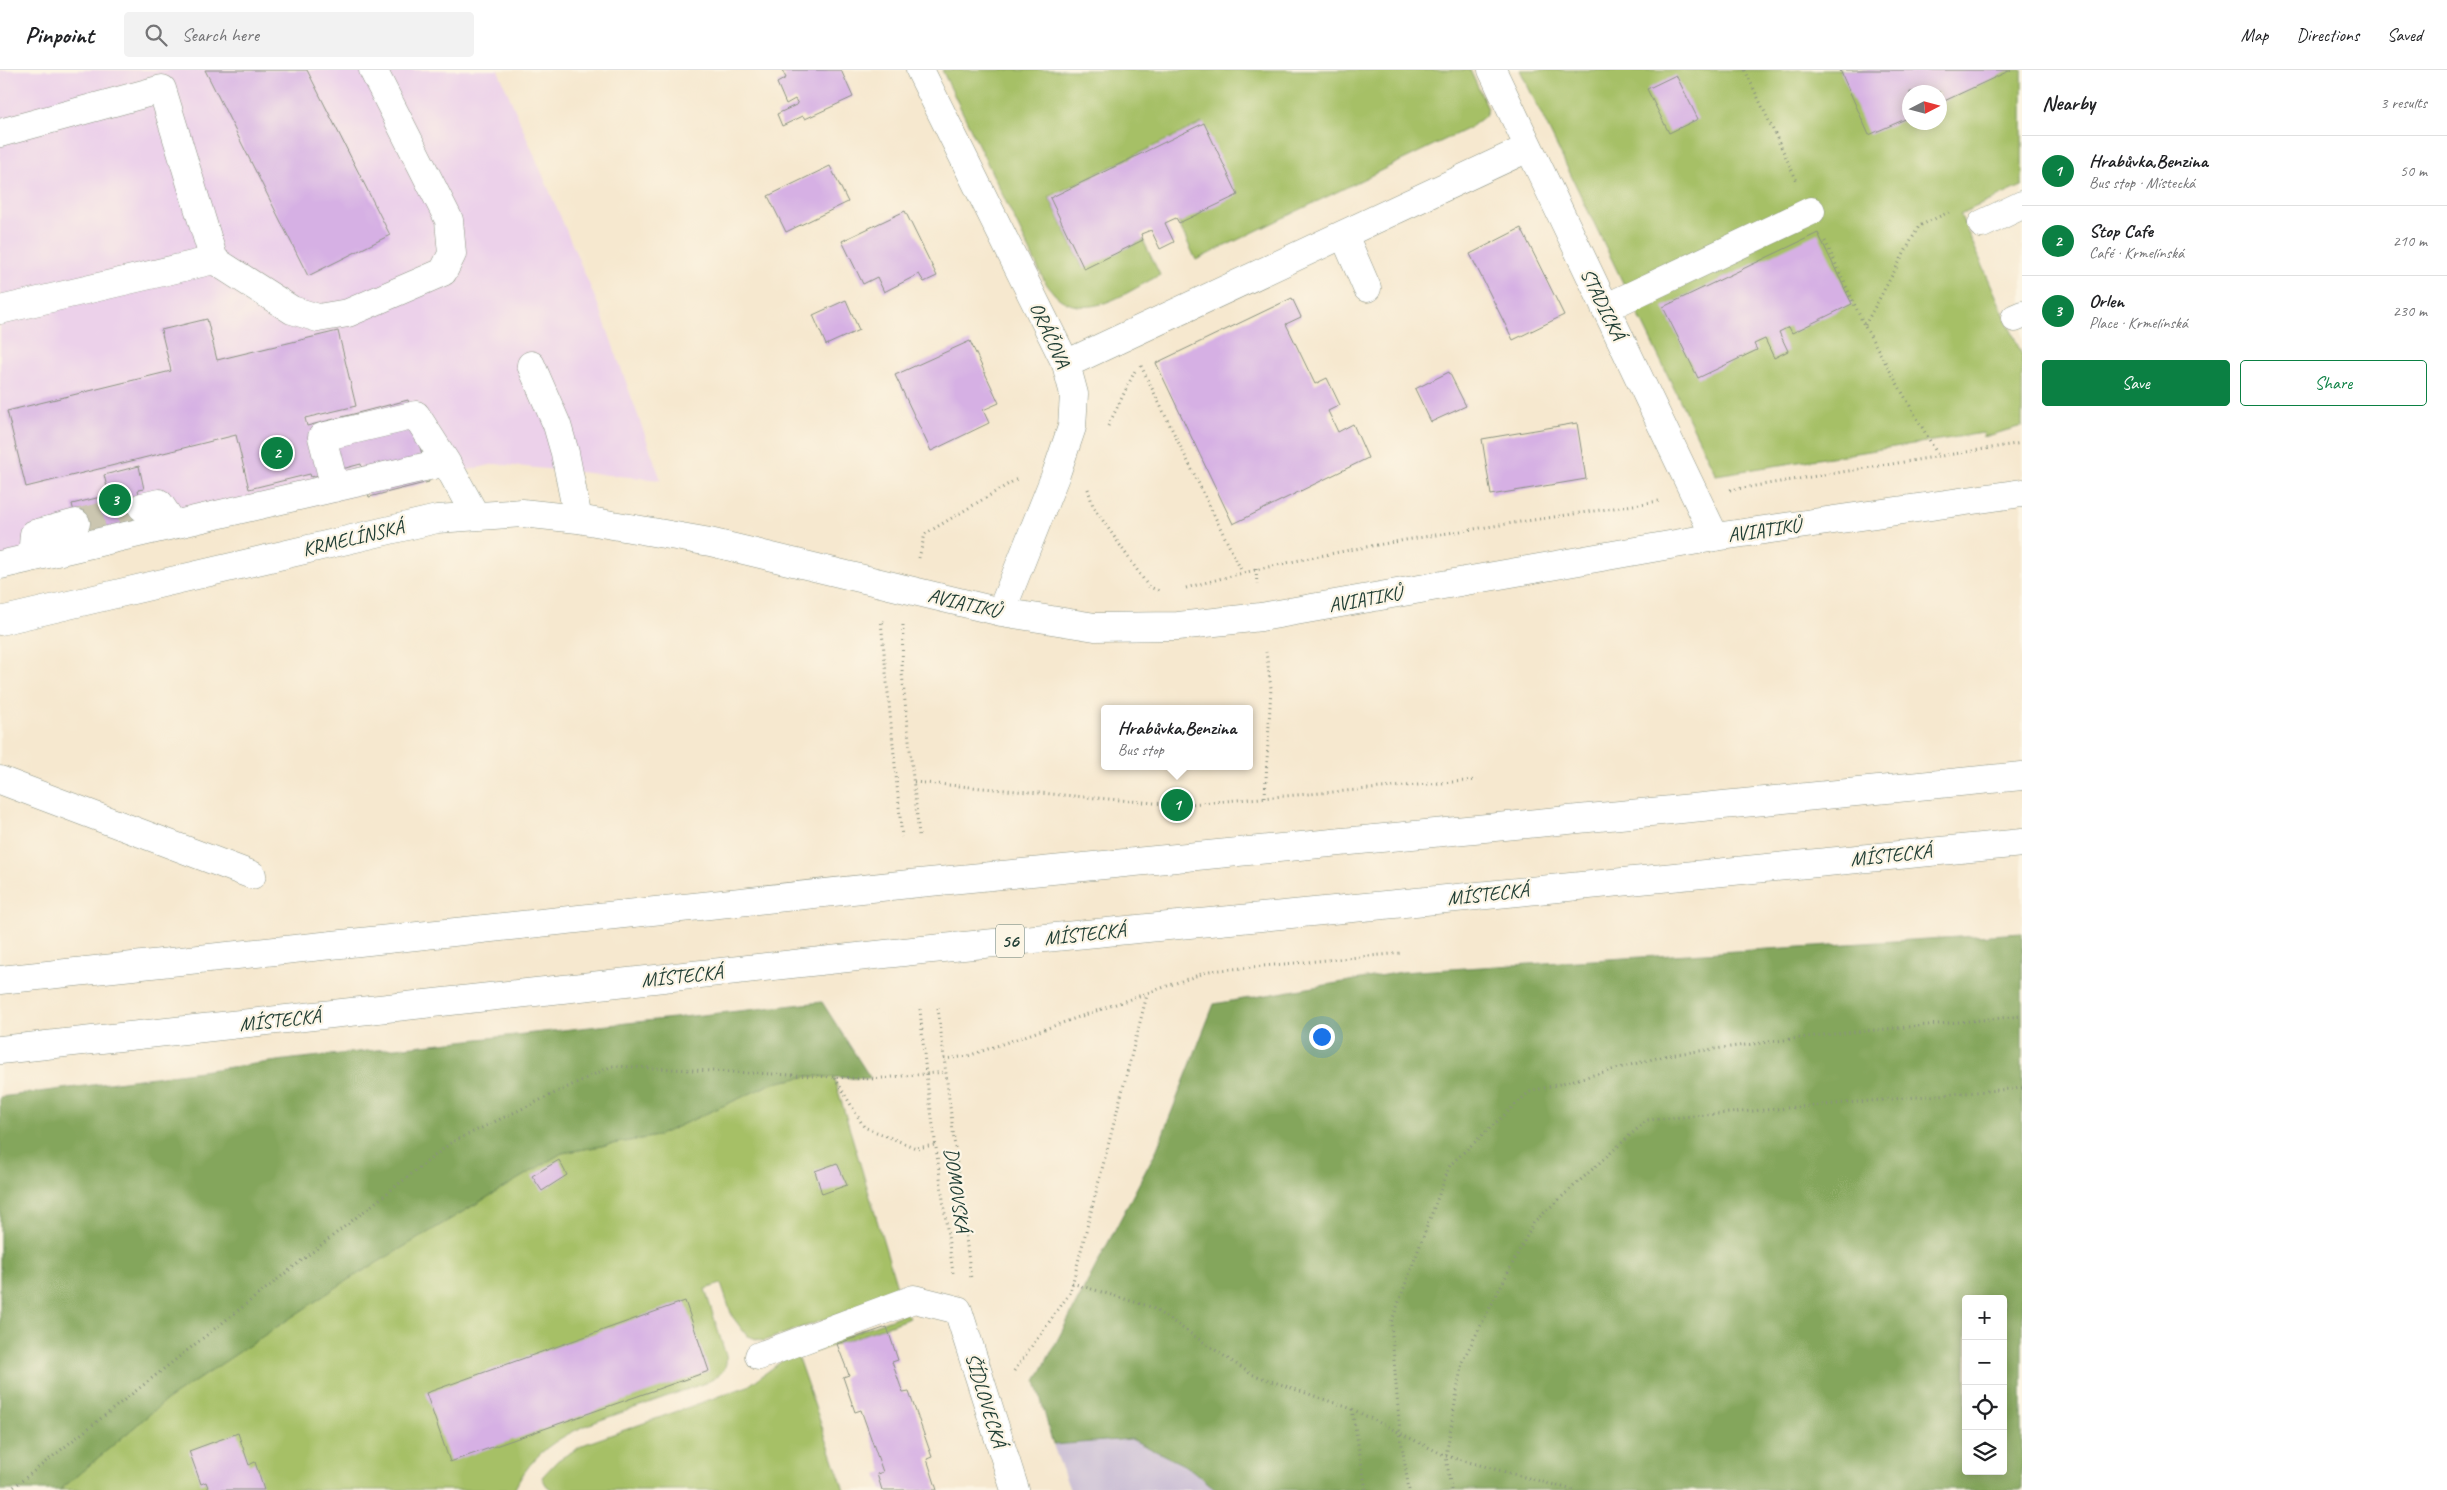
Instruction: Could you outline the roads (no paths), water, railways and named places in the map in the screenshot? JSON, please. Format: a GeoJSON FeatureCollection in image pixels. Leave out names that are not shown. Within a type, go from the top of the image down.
{"type":"FeatureCollection","features":[{"type":"Feature","properties":{"kind":"main road"},"geometry":{"type":"LineString","coordinates":[[0,133],[162,89],[214,260],[292,310],[318,318],[348,314],[442,272],[452,254],[449,220],[374,70]]}},
{"type":"Feature","properties":{"kind":"main road","name":"ORÁČOVA"},"geometry":{"type":"LineString","coordinates":[[920,70],[1066,364],[1074,394],[1072,427],[1056,474],[1001,612]]}},
{"type":"Feature","properties":{"kind":"main road","name":"STADICKÁ"},"geometry":{"type":"LineString","coordinates":[[1492,70],[1715,537]]}},
{"type":"Feature","properties":{"kind":"main road"},"geometry":{"type":"LineString","coordinates":[[1066,364],[1528,148]]}},
{"type":"Feature","properties":{"kind":"main road"},"geometry":{"type":"LineString","coordinates":[[1982,224],[2022,205]]}},
{"type":"Feature","properties":{"kind":"main road"},"geometry":{"type":"LineString","coordinates":[[1605,308],[1811,211]]}},
{"type":"Feature","properties":{"kind":"main road"},"geometry":{"type":"LineString","coordinates":[[1344,234],[1367,288]]}},
{"type":"Feature","properties":{"kind":"main road"},"geometry":{"type":"LineString","coordinates":[[0,310],[214,260]]}},
{"type":"Feature","properties":{"kind":"main road"},"geometry":{"type":"LineString","coordinates":[[531,365],[557,425],[565,453],[578,518]]}},
{"type":"Feature","properties":{"kind":"main road"},"geometry":{"type":"LineString","coordinates":[[335,488],[322,437],[416,415],[446,462],[474,515]]}},
{"type":"Feature","properties":{"kind":"main road"},"geometry":{"type":"LineString","coordinates":[[0,565],[446,462]]}},
{"type":"Feature","properties":{"kind":"main road","name":"AVIATIKŮ"},"geometry":{"type":"LineString","coordinates":[[710,542],[1001,612],[1095,627],[1178,626],[1261,617],[1715,537],[2022,494]]}},
{"type":"Feature","properties":{"kind":"main road"},"geometry":{"type":"LineString","coordinates":[[142,507],[159,503],[174,525]]}},
{"type":"Feature","properties":{"kind":"main road","name":"KRMELÍNSKÁ"},"geometry":{"type":"LineString","coordinates":[[0,621],[437,519],[522,513],[578,518],[710,542]]}},
{"type":"Feature","properties":{"kind":"main road"},"geometry":{"type":"LineString","coordinates":[[32,557],[34,534],[76,523]]}},
{"type":"Feature","properties":{"kind":"main road"},"geometry":{"type":"LineString","coordinates":[[0,980],[919,883],[2022,776]]}},
{"type":"Feature","properties":{"kind":"main road"},"geometry":{"type":"LineString","coordinates":[[0,780],[252,875]]}},
{"type":"Feature","properties":{"kind":"main road","name":"MÍSTECKÁ"},"geometry":{"type":"LineString","coordinates":[[0,1050],[922,950],[2022,842]]}},
{"type":"Feature","properties":{"kind":"main road","name":"ŠÍDLOVECKÁ"},"geometry":{"type":"LineString","coordinates":[[759,1356],[914,1298],[958,1310],[1015,1490]]}},
{"type":"Feature","properties":{"kind":"tunnel"},"geometry":{"type":"LineString","coordinates":[[76,523],[142,507]]}},
{"type":"Feature","properties":{"kind":"place","name":"Stop Cafe"},"geometry":{"type":"Point","coordinates":[277,453]}},
{"type":"Feature","properties":{"kind":"place","name":"Orlen"},"geometry":{"type":"Point","coordinates":[115,500]}},
{"type":"Feature","properties":{"kind":"place","name":"Hrabůvka,Benzina"},"geometry":{"type":"Point","coordinates":[1177,805]}}]}
